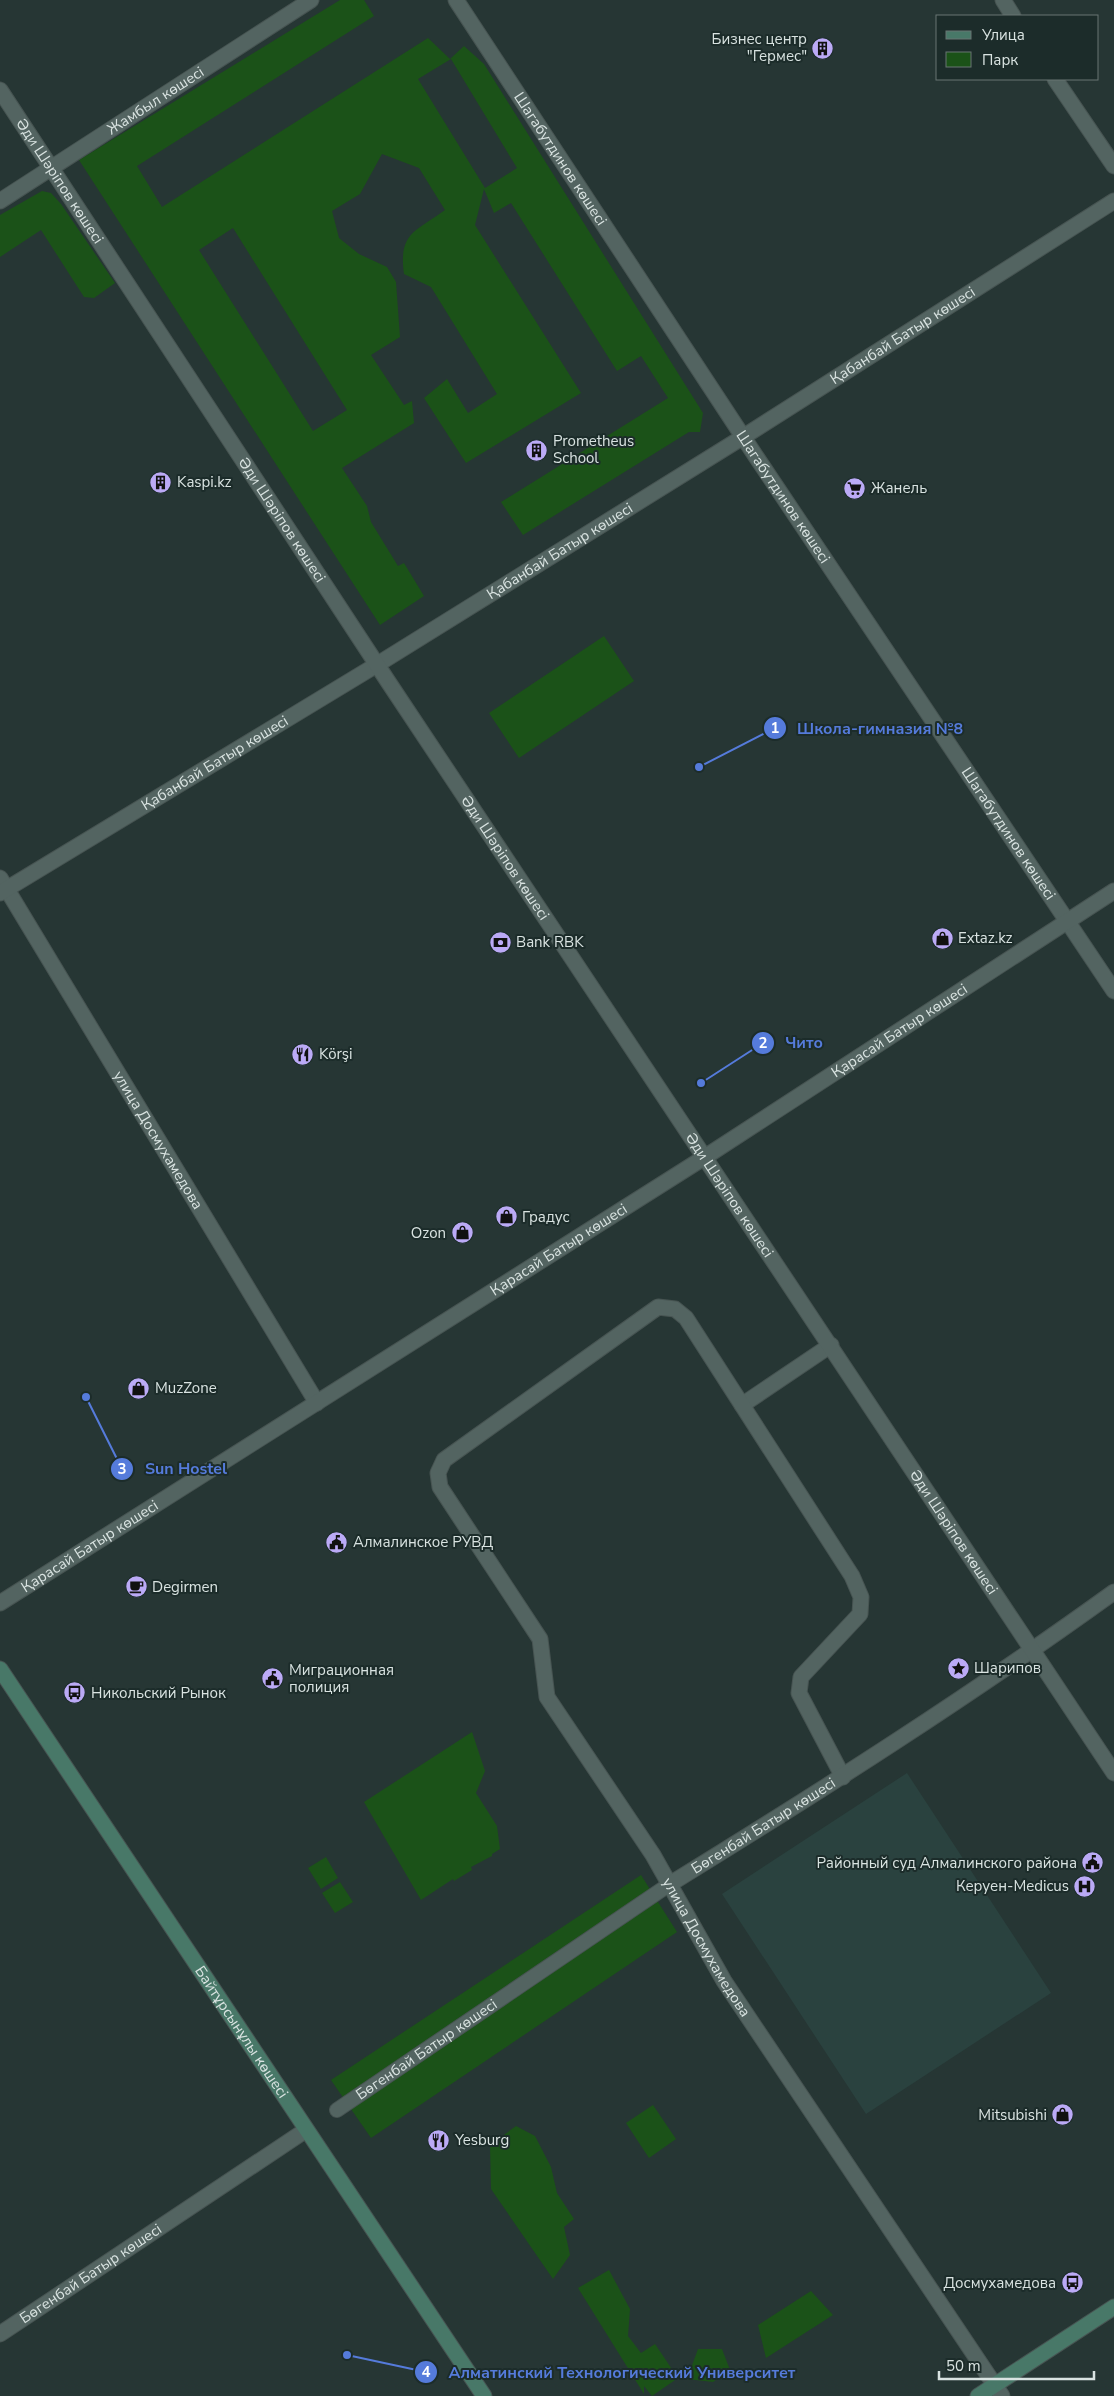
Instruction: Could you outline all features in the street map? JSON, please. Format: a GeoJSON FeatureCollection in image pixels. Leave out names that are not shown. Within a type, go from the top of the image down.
{"type":"FeatureCollection","features":[{"type":"Feature","properties":{"kind":"main road","name":"Байтұрсынұлы көшесі"},"geometry":{"type":"LineString","coordinates":[[0,1669],[484,2396]]}},
{"type":"Feature","properties":{"kind":"main road"},"geometry":{"type":"LineString","coordinates":[[978,2396],[999,2391],[1114,2307]]}},
{"type":"Feature","properties":{"kind":"street","name":"Жамбыл көшесі"},"geometry":{"type":"LineString","coordinates":[[0,201],[311,0]]}},
{"type":"Feature","properties":{"kind":"street","name":"Шагабутдинов көшесі"},"geometry":{"type":"LineString","coordinates":[[456,0],[743,437],[1114,991]]}},
{"type":"Feature","properties":{"kind":"street"},"geometry":{"type":"LineString","coordinates":[[1003,0],[1013,15]]}},
{"type":"Feature","properties":{"kind":"street"},"geometry":{"type":"LineString","coordinates":[[1056,80],[1114,166]]}},
{"type":"Feature","properties":{"kind":"street","name":"Әди Шәріпов көшесі"},"geometry":{"type":"LineString","coordinates":[[0,90],[378,664],[1114,1773]]}},
{"type":"Feature","properties":{"kind":"street","name":"Қабанбай Батыр көшесі"},"geometry":{"type":"LineString","coordinates":[[2,887],[378,664],[743,437],[1114,201]]}},
{"type":"Feature","properties":{"kind":"street","name":"улица Досмухамедова"},"geometry":{"type":"LineString","coordinates":[[2,887],[317,1403]]}},
{"type":"Feature","properties":{"kind":"street","name":"Қарасай Батыр көшесі"},"geometry":{"type":"LineString","coordinates":[[0,1603],[706,1157],[1114,891]]}},
{"type":"Feature","properties":{"kind":"street","name":"улица Досмухамедова"},"geometry":{"type":"LineString","coordinates":[[742,1405],[686,1318],[675,1309],[658,1307],[444,1460],[438,1473],[440,1487],[540,1640],[548,1697],[670,1884],[724,1981],[999,2391]]}},
{"type":"Feature","properties":{"kind":"street"},"geometry":{"type":"LineString","coordinates":[[831,1345],[742,1405],[852,1576],[861,1597],[860,1614],[801,1677],[799,1693],[843,1777]]}},
{"type":"Feature","properties":{"kind":"street","name":"Бөгенбай Батыр көшесі"},"geometry":{"type":"LineString","coordinates":[[337,2110],[670,1884],[843,1777],[1033,1651],[1114,1592]]}},
{"type":"Feature","properties":{"kind":"street","name":"Бөгенбай Батыр көшесі"},"geometry":{"type":"LineString","coordinates":[[0,2334],[306,2130]]}},
{"type":"Feature","properties":{"kind":"shaded area"},"geometry":{"type":"Polygon","coordinates":[[[907,1773],[1051,1993],[866,2114],[722,1894],[907,1773]]]}},
{"type":"Feature","properties":{"kind":"green space"},"geometry":{"type":"Polygon","coordinates":[[[340,0],[364,0],[374,16],[137,166],[162,207],[428,38],[450,59],[464,46],[484,64],[703,413],[700,432],[689,432],[523,535],[501,502],[668,398],[641,356],[617,371],[511,203],[494,213],[484,189],[475,225],[581,393],[466,463],[424,398],[447,379],[468,413],[497,394],[431,287],[404,274],[404,249],[407,241],[418,228],[445,210],[419,168],[382,154],[360,194],[332,211],[339,238],[359,254],[387,267],[396,282],[400,337],[371,355],[404,405],[412,401],[414,423],[342,468],[367,506],[371,522],[398,566],[404,563],[424,596],[380,625],[79,160],[340,0]],[[451,59],[418,79],[485,188],[517,168],[451,59]],[[233,228],[199,250],[313,431],[347,410],[233,228]]]}},
{"type":"Feature","properties":{"kind":"green space"},"geometry":{"type":"Polygon","coordinates":[[[42,191],[51,193],[61,204],[115,283],[94,298],[84,297],[41,230],[0,257],[0,215],[42,191]]]}},
{"type":"Feature","properties":{"kind":"green space"},"geometry":{"type":"Polygon","coordinates":[[[604,636],[634,681],[519,758],[489,713],[604,636]]]}},
{"type":"Feature","properties":{"kind":"green space"},"geometry":{"type":"Polygon","coordinates":[[[472,1732],[485,1771],[476,1793],[497,1826],[500,1849],[492,1854],[492,1856],[471,1867],[472,1870],[454,1881],[453,1879],[421,1900],[364,1802],[472,1732]]]}},
{"type":"Feature","properties":{"kind":"green space"},"geometry":{"type":"Polygon","coordinates":[[[326,1857],[338,1878],[321,1889],[308,1868],[326,1857]]]}},
{"type":"Feature","properties":{"kind":"green space"},"geometry":{"type":"Polygon","coordinates":[[[641,1875],[677,1932],[371,2138],[331,2080],[641,1875]]]}},
{"type":"Feature","properties":{"kind":"green space"},"geometry":{"type":"Polygon","coordinates":[[[340,1882],[353,1902],[335,1913],[322,1893],[340,1882]]]}},
{"type":"Feature","properties":{"kind":"green space"},"geometry":{"type":"Polygon","coordinates":[[[653,2105],[676,2139],[649,2158],[626,2123],[653,2105]]]}},
{"type":"Feature","properties":{"kind":"green space"},"geometry":{"type":"Polygon","coordinates":[[[516,2126],[535,2136],[551,2167],[557,2193],[574,2219],[564,2227],[570,2255],[553,2279],[491,2189],[490,2145],[516,2126]]]}},
{"type":"Feature","properties":{"kind":"green space"},"geometry":{"type":"Polygon","coordinates":[[[609,2270],[630,2309],[628,2336],[641,2353],[655,2344],[678,2378],[652,2396],[644,2386],[644,2394],[578,2288],[609,2270]]]}},
{"type":"Feature","properties":{"kind":"green space"},"geometry":{"type":"Polygon","coordinates":[[[811,2291],[833,2315],[766,2358],[758,2325],[811,2291]]]}},
{"type":"Feature","properties":{"kind":"green space"},"geometry":{"type":"Polygon","coordinates":[[[698,2349],[722,2349],[730,2370],[713,2382],[687,2379],[698,2349]]]}},
{"type":"Feature","properties":{"kind":"place","name":"Бизнес центр \"Гермес\""},"geometry":{"type":"Point","coordinates":[823,48]}},
{"type":"Feature","properties":{"kind":"place","name":"Prometheus School"},"geometry":{"type":"Point","coordinates":[537,450]}},
{"type":"Feature","properties":{"kind":"place","name":"Kaspi.kz"},"geometry":{"type":"Point","coordinates":[161,482]}},
{"type":"Feature","properties":{"kind":"place","name":"Жанель"},"geometry":{"type":"Point","coordinates":[855,488]}},
{"type":"Feature","properties":{"kind":"place","name":"Школа-гимназия №8"},"geometry":{"type":"Point","coordinates":[699,767]}},
{"type":"Feature","properties":{"kind":"place","name":"Extaz.kz"},"geometry":{"type":"Point","coordinates":[942,938]}},
{"type":"Feature","properties":{"kind":"place","name":"Bank RBK"},"geometry":{"type":"Point","coordinates":[500,942]}},
{"type":"Feature","properties":{"kind":"place","name":"Körşi"},"geometry":{"type":"Point","coordinates":[303,1054]}},
{"type":"Feature","properties":{"kind":"place","name":"Чито"},"geometry":{"type":"Point","coordinates":[701,1083]}},
{"type":"Feature","properties":{"kind":"place","name":"Градус"},"geometry":{"type":"Point","coordinates":[506,1217]}},
{"type":"Feature","properties":{"kind":"place","name":"Ozon"},"geometry":{"type":"Point","coordinates":[462,1233]}},
{"type":"Feature","properties":{"kind":"place","name":"MuzZone"},"geometry":{"type":"Point","coordinates":[139,1388]}},
{"type":"Feature","properties":{"kind":"place","name":"Sun Hostel"},"geometry":{"type":"Point","coordinates":[86,1397]}},
{"type":"Feature","properties":{"kind":"place","name":"Алмалинское РУВД"},"geometry":{"type":"Point","coordinates":[337,1542]}},
{"type":"Feature","properties":{"kind":"place","name":"Degirmen"},"geometry":{"type":"Point","coordinates":[136,1587]}},
{"type":"Feature","properties":{"kind":"place","name":"Шарипов"},"geometry":{"type":"Point","coordinates":[958,1668]}},
{"type":"Feature","properties":{"kind":"place","name":"Миграционная полиция"},"geometry":{"type":"Point","coordinates":[273,1679]}},
{"type":"Feature","properties":{"kind":"place","name":"Никольский Рынок"},"geometry":{"type":"Point","coordinates":[75,1693]}},
{"type":"Feature","properties":{"kind":"place","name":"Районный суд Алмалинского района"},"geometry":{"type":"Point","coordinates":[1093,1863]}},
{"type":"Feature","properties":{"kind":"place","name":"Керуен-Medicus"},"geometry":{"type":"Point","coordinates":[1085,1886]}},
{"type":"Feature","properties":{"kind":"place","name":"Mitsubishi"},"geometry":{"type":"Point","coordinates":[1063,2115]}},
{"type":"Feature","properties":{"kind":"place","name":"Yesburg"},"geometry":{"type":"Point","coordinates":[439,2140]}},
{"type":"Feature","properties":{"kind":"place","name":"Досмухамедова"},"geometry":{"type":"Point","coordinates":[1072,2283]}},
{"type":"Feature","properties":{"kind":"place","name":"Алматинский Технологический Университет"},"geometry":{"type":"Point","coordinates":[347,2355]}}]}
